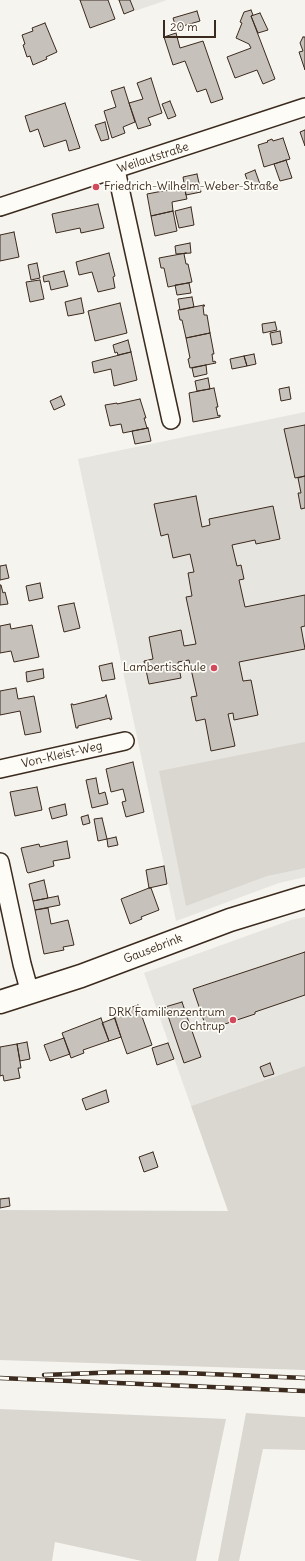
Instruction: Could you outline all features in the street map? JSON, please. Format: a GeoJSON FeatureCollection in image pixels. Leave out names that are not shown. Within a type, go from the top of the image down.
{"type":"FeatureCollection","features":[{"type":"Feature","properties":{"kind":"main road","name":"Gausebrink"},"geometry":{"type":"LineString","coordinates":[[0,1002],[30,994],[230,920],[305,897]]}},
{"type":"Feature","properties":{"kind":"street","name":"Weilautstraße"},"geometry":{"type":"LineString","coordinates":[[0,207],[305,107]]}},
{"type":"Feature","properties":{"kind":"street"},"geometry":{"type":"LineString","coordinates":[[116,170],[171,420]]}},
{"type":"Feature","properties":{"kind":"street","name":"Von-Kleist-Weg"},"geometry":{"type":"LineString","coordinates":[[0,769],[125,741]]}},
{"type":"Feature","properties":{"kind":"street"},"geometry":{"type":"LineString","coordinates":[[0,862],[30,994]]}},
{"type":"Feature","properties":{"kind":"shaded area"},"geometry":{"type":"Polygon","coordinates":[[[130,0],[167,0],[135,11],[130,0]]]}},
{"type":"Feature","properties":{"kind":"shaded area","name":"Lambertischule"},"geometry":{"type":"Polygon","coordinates":[[[305,412],[305,877],[279,883],[176,921],[78,459],[305,412]]]}},
{"type":"Feature","properties":{"kind":"shaded area"},"geometry":{"type":"Polygon","coordinates":[[[305,742],[305,868],[267,876],[186,906],[159,771],[305,742]]]}},
{"type":"Feature","properties":{"kind":"shaded area","name":"DRK Familienzentrum Ochtrup"},"geometry":{"type":"Polygon","coordinates":[[[305,917],[305,1066],[191,1106],[144,973],[291,920],[305,917]]]}},
{"type":"Feature","properties":{"kind":"shaded area"},"geometry":{"type":"Polygon","coordinates":[[[305,1066],[305,1370],[0,1360],[0,1210],[228,1211],[191,1106],[305,1066]]]}},
{"type":"Feature","properties":{"kind":"shaded area"},"geometry":{"type":"Polygon","coordinates":[[[0,1409],[226,1419],[196,1561],[142,1561],[55,1542],[52,1561],[0,1561],[0,1409]]]}},
{"type":"Feature","properties":{"kind":"shaded area"},"geometry":{"type":"Polygon","coordinates":[[[246,1413],[305,1417],[305,1450],[263,1449],[239,1561],[218,1561],[246,1413]]]}},
{"type":"Feature","properties":{"kind":"building"},"geometry":{"type":"Polygon","coordinates":[[[80,0],[108,0],[115,19],[90,28],[80,0]]]}},
{"type":"Feature","properties":{"kind":"building"},"geometry":{"type":"Polygon","coordinates":[[[119,0],[130,0],[134,10],[124,14],[119,0]]]}},
{"type":"Feature","properties":{"kind":"building"},"geometry":{"type":"Polygon","coordinates":[[[251,10],[253,15],[251,16],[275,79],[263,84],[257,70],[235,78],[227,57],[251,48],[249,44],[236,38],[242,23],[240,22],[244,12],[251,10]]]}},
{"type":"Feature","properties":{"kind":"building"},"geometry":{"type":"Polygon","coordinates":[[[197,11],[200,21],[176,28],[173,18],[197,11]]]}},
{"type":"Feature","properties":{"kind":"building"},"geometry":{"type":"Polygon","coordinates":[[[260,13],[268,30],[258,33],[251,16],[260,13]]]}},
{"type":"Feature","properties":{"kind":"building"},"geometry":{"type":"Polygon","coordinates":[[[45,23],[57,52],[46,57],[47,59],[33,65],[30,56],[27,57],[23,45],[25,44],[22,35],[33,31],[32,28],[45,23]]]}},
{"type":"Feature","properties":{"kind":"building"},"geometry":{"type":"Polygon","coordinates":[[[176,33],[180,48],[203,41],[223,99],[211,103],[206,89],[197,92],[185,61],[173,65],[164,37],[176,33]]]}},
{"type":"Feature","properties":{"kind":"building"},"geometry":{"type":"Polygon","coordinates":[[[303,37],[305,37],[305,70],[299,52],[303,51],[300,43],[303,37]]]}},
{"type":"Feature","properties":{"kind":"building"},"geometry":{"type":"Polygon","coordinates":[[[151,78],[162,113],[148,118],[151,125],[138,129],[129,103],[143,99],[137,83],[151,78]]]}},
{"type":"Feature","properties":{"kind":"building"},"geometry":{"type":"Polygon","coordinates":[[[124,87],[135,122],[123,127],[125,133],[112,138],[104,111],[116,107],[111,91],[124,87]]]}},
{"type":"Feature","properties":{"kind":"building"},"geometry":{"type":"Polygon","coordinates":[[[170,101],[176,116],[168,119],[162,104],[170,101]]]}},
{"type":"Feature","properties":{"kind":"building"},"geometry":{"type":"Polygon","coordinates":[[[65,103],[80,148],[69,151],[66,140],[44,147],[38,129],[30,132],[25,116],[65,103]]]}},
{"type":"Feature","properties":{"kind":"building"},"geometry":{"type":"Polygon","coordinates":[[[105,122],[109,139],[101,141],[95,125],[105,122]]]}},
{"type":"Feature","properties":{"kind":"building"},"geometry":{"type":"Polygon","coordinates":[[[305,130],[305,146],[300,132],[305,130]]]}},
{"type":"Feature","properties":{"kind":"building"},"geometry":{"type":"Polygon","coordinates":[[[283,138],[290,159],[264,167],[258,145],[272,139],[273,141],[283,138]]]}},
{"type":"Feature","properties":{"kind":"building"},"geometry":{"type":"Polygon","coordinates":[[[286,160],[292,178],[280,181],[274,164],[286,160]]]}},
{"type":"Feature","properties":{"kind":"building"},"geometry":{"type":"Polygon","coordinates":[[[255,170],[261,187],[251,191],[245,174],[255,170]]]}},
{"type":"Feature","properties":{"kind":"building"},"geometry":{"type":"Polygon","coordinates":[[[197,174],[201,192],[186,195],[183,177],[197,174]]]}},
{"type":"Feature","properties":{"kind":"building"},"geometry":{"type":"Polygon","coordinates":[[[184,187],[187,199],[172,202],[173,211],[151,216],[147,194],[184,187]]]}},
{"type":"Feature","properties":{"kind":"building"},"geometry":{"type":"Polygon","coordinates":[[[98,204],[104,228],[81,233],[80,228],[56,233],[52,214],[98,204]]]}},
{"type":"Feature","properties":{"kind":"building"},"geometry":{"type":"Polygon","coordinates":[[[191,207],[194,225],[179,228],[175,211],[191,207]]]}},
{"type":"Feature","properties":{"kind":"building"},"geometry":{"type":"Polygon","coordinates":[[[173,211],[177,231],[155,236],[151,216],[173,211]]]}},
{"type":"Feature","properties":{"kind":"building"},"geometry":{"type":"Polygon","coordinates":[[[14,232],[19,257],[0,261],[0,235],[14,232]]]}},
{"type":"Feature","properties":{"kind":"building"},"geometry":{"type":"Polygon","coordinates":[[[190,243],[191,253],[176,254],[175,246],[190,243]]]}},
{"type":"Feature","properties":{"kind":"building"},"geometry":{"type":"Polygon","coordinates":[[[109,253],[115,276],[113,277],[115,288],[98,292],[92,272],[79,275],[76,262],[109,253]]]}},
{"type":"Feature","properties":{"kind":"building"},"geometry":{"type":"Polygon","coordinates":[[[186,253],[184,254],[186,264],[188,264],[192,282],[168,287],[164,268],[161,268],[159,258],[186,253]]]}},
{"type":"Feature","properties":{"kind":"building"},"geometry":{"type":"Polygon","coordinates":[[[37,263],[40,278],[31,280],[28,265],[37,263]]]}},
{"type":"Feature","properties":{"kind":"building"},"geometry":{"type":"Polygon","coordinates":[[[64,271],[68,286],[51,290],[49,281],[44,282],[43,276],[64,271]]]}},
{"type":"Feature","properties":{"kind":"building"},"geometry":{"type":"Polygon","coordinates":[[[40,280],[44,299],[30,302],[26,282],[40,280]]]}},
{"type":"Feature","properties":{"kind":"building"},"geometry":{"type":"Polygon","coordinates":[[[189,283],[191,293],[177,295],[175,285],[189,283]]]}},
{"type":"Feature","properties":{"kind":"building"},"geometry":{"type":"Polygon","coordinates":[[[192,297],[194,307],[180,310],[178,299],[192,297]]]}},
{"type":"Feature","properties":{"kind":"building"},"geometry":{"type":"Polygon","coordinates":[[[81,298],[84,313],[68,316],[65,302],[81,298]]]}},
{"type":"Feature","properties":{"kind":"building"},"geometry":{"type":"Polygon","coordinates":[[[120,303],[127,333],[95,341],[88,311],[120,303]]]}},
{"type":"Feature","properties":{"kind":"building"},"geometry":{"type":"Polygon","coordinates":[[[204,305],[204,315],[207,315],[210,333],[186,338],[178,310],[204,305]]]}},
{"type":"Feature","properties":{"kind":"building"},"geometry":{"type":"Polygon","coordinates":[[[275,322],[277,330],[263,333],[262,324],[275,322]]]}},
{"type":"Feature","properties":{"kind":"building"},"geometry":{"type":"Polygon","coordinates":[[[280,331],[282,343],[272,345],[270,333],[280,331]]]}},
{"type":"Feature","properties":{"kind":"building"},"geometry":{"type":"Polygon","coordinates":[[[210,333],[214,354],[212,354],[213,362],[215,361],[216,363],[190,368],[188,359],[190,358],[186,338],[210,333]]]}},
{"type":"Feature","properties":{"kind":"building"},"geometry":{"type":"Polygon","coordinates":[[[128,340],[131,352],[118,355],[117,352],[115,353],[113,345],[128,340]]]}},
{"type":"Feature","properties":{"kind":"building"},"geometry":{"type":"Polygon","coordinates":[[[131,352],[137,380],[114,386],[111,369],[94,373],[92,362],[131,352]]]}},
{"type":"Feature","properties":{"kind":"building"},"geometry":{"type":"Polygon","coordinates":[[[254,354],[256,364],[247,366],[244,356],[254,354]]]}},
{"type":"Feature","properties":{"kind":"building"},"geometry":{"type":"Polygon","coordinates":[[[244,356],[247,366],[232,369],[230,359],[244,356]]]}},
{"type":"Feature","properties":{"kind":"building"},"geometry":{"type":"Polygon","coordinates":[[[206,365],[207,374],[194,377],[192,368],[206,365]]]}},
{"type":"Feature","properties":{"kind":"building"},"geometry":{"type":"Polygon","coordinates":[[[208,378],[210,389],[197,391],[195,381],[208,378]]]}},
{"type":"Feature","properties":{"kind":"building"},"geometry":{"type":"Polygon","coordinates":[[[289,387],[291,399],[281,401],[279,389],[289,387]]]}},
{"type":"Feature","properties":{"kind":"building"},"geometry":{"type":"Polygon","coordinates":[[[214,388],[218,407],[216,407],[218,416],[220,415],[220,417],[193,422],[189,393],[214,388]]]}},
{"type":"Feature","properties":{"kind":"building"},"geometry":{"type":"Polygon","coordinates":[[[61,396],[65,405],[54,410],[50,401],[61,396]]]}},
{"type":"Feature","properties":{"kind":"building"},"geometry":{"type":"Polygon","coordinates":[[[140,399],[148,428],[123,433],[121,424],[110,426],[105,405],[140,399]]]}},
{"type":"Feature","properties":{"kind":"building"},"geometry":{"type":"Polygon","coordinates":[[[305,425],[305,476],[295,478],[284,429],[305,425]]]}},
{"type":"Feature","properties":{"kind":"building"},"geometry":{"type":"Polygon","coordinates":[[[148,428],[151,441],[135,444],[132,431],[148,428]]]}},
{"type":"Feature","properties":{"kind":"building"},"geometry":{"type":"Polygon","coordinates":[[[305,476],[305,508],[301,509],[298,493],[301,493],[298,478],[305,476]]]}},
{"type":"Feature","properties":{"kind":"building"},"geometry":{"type":"Polygon","coordinates":[[[196,496],[202,527],[210,525],[209,519],[273,506],[280,539],[256,544],[255,540],[232,545],[237,566],[241,565],[244,579],[239,580],[245,607],[305,595],[305,626],[301,627],[305,649],[239,662],[243,681],[251,680],[258,715],[234,720],[233,713],[228,714],[235,746],[211,751],[205,719],[196,721],[191,697],[197,696],[189,660],[178,662],[181,678],[149,684],[144,661],[153,659],[149,637],[181,630],[184,646],[196,644],[186,597],[192,596],[188,573],[194,572],[190,554],[173,558],[168,534],[161,536],[154,504],[196,496]]]}},
{"type":"Feature","properties":{"kind":"building"},"geometry":{"type":"Polygon","coordinates":[[[6,565],[9,578],[0,580],[0,566],[6,565]]]}},
{"type":"Feature","properties":{"kind":"building"},"geometry":{"type":"Polygon","coordinates":[[[40,583],[43,598],[29,601],[26,586],[40,583]]]}},
{"type":"Feature","properties":{"kind":"building"},"geometry":{"type":"Polygon","coordinates":[[[0,585],[3,593],[5,592],[8,604],[0,605],[0,585]]]}},
{"type":"Feature","properties":{"kind":"building"},"geometry":{"type":"Polygon","coordinates":[[[74,603],[80,628],[64,632],[58,606],[74,603]]]}},
{"type":"Feature","properties":{"kind":"building"},"geometry":{"type":"Polygon","coordinates":[[[10,624],[11,629],[32,625],[39,657],[14,662],[11,651],[0,653],[0,626],[10,624]]]}},
{"type":"Feature","properties":{"kind":"building"},"geometry":{"type":"Polygon","coordinates":[[[112,663],[115,679],[102,681],[99,666],[112,663]]]}},
{"type":"Feature","properties":{"kind":"building"},"geometry":{"type":"Polygon","coordinates":[[[43,669],[44,678],[27,682],[26,672],[43,669]]]}},
{"type":"Feature","properties":{"kind":"building"},"geometry":{"type":"Polygon","coordinates":[[[16,688],[18,699],[34,696],[41,732],[25,735],[20,711],[0,715],[0,691],[16,688]]]}},
{"type":"Feature","properties":{"kind":"building"},"geometry":{"type":"Polygon","coordinates":[[[106,695],[112,719],[110,720],[110,718],[78,726],[78,728],[76,728],[71,704],[73,705],[105,697],[106,695]]]}},
{"type":"Feature","properties":{"kind":"building"},"geometry":{"type":"Polygon","coordinates":[[[133,762],[144,812],[126,817],[122,802],[126,801],[123,789],[111,792],[106,769],[133,762]]]}},
{"type":"Feature","properties":{"kind":"building"},"geometry":{"type":"Polygon","coordinates":[[[96,778],[99,794],[105,792],[108,804],[92,808],[86,780],[96,778]]]}},
{"type":"Feature","properties":{"kind":"building"},"geometry":{"type":"Polygon","coordinates":[[[37,787],[42,810],[15,816],[10,792],[37,787]]]}},
{"type":"Feature","properties":{"kind":"building"},"geometry":{"type":"Polygon","coordinates":[[[65,804],[67,815],[52,819],[49,808],[65,804]]]}},
{"type":"Feature","properties":{"kind":"building"},"geometry":{"type":"Polygon","coordinates":[[[88,815],[90,823],[83,825],[81,817],[88,815]]]}},
{"type":"Feature","properties":{"kind":"building"},"geometry":{"type":"Polygon","coordinates":[[[102,818],[107,839],[98,841],[94,819],[102,818]]]}},
{"type":"Feature","properties":{"kind":"building"},"geometry":{"type":"Polygon","coordinates":[[[116,837],[118,845],[108,847],[107,839],[116,837]]]}},
{"type":"Feature","properties":{"kind":"building"},"geometry":{"type":"Polygon","coordinates":[[[67,841],[70,858],[53,861],[54,866],[27,872],[21,848],[39,844],[40,847],[67,841]]]}},
{"type":"Feature","properties":{"kind":"building"},"geometry":{"type":"Polygon","coordinates":[[[164,866],[167,884],[149,888],[146,870],[164,866]]]}},
{"type":"Feature","properties":{"kind":"building"},"geometry":{"type":"Polygon","coordinates":[[[44,880],[48,898],[33,901],[29,884],[44,880]]]}},
{"type":"Feature","properties":{"kind":"building"},"geometry":{"type":"Polygon","coordinates":[[[151,888],[159,910],[141,917],[142,919],[130,924],[121,899],[151,888]]]}},
{"type":"Feature","properties":{"kind":"building"},"geometry":{"type":"Polygon","coordinates":[[[58,896],[60,905],[35,910],[33,901],[58,896]]]}},
{"type":"Feature","properties":{"kind":"building"},"geometry":{"type":"Polygon","coordinates":[[[48,908],[51,924],[68,920],[74,945],[63,947],[64,950],[44,954],[35,910],[48,908]]]}},
{"type":"Feature","properties":{"kind":"building"},"geometry":{"type":"Polygon","coordinates":[[[305,952],[305,995],[207,1030],[193,989],[305,952]]]}},
{"type":"Feature","properties":{"kind":"building"},"geometry":{"type":"Polygon","coordinates":[[[182,1002],[201,1057],[184,1063],[165,1007],[182,1002]]]}},
{"type":"Feature","properties":{"kind":"building"},"geometry":{"type":"Polygon","coordinates":[[[138,1005],[152,1045],[127,1054],[113,1014],[138,1005]]]}},
{"type":"Feature","properties":{"kind":"building"},"geometry":{"type":"Polygon","coordinates":[[[101,1018],[109,1041],[83,1050],[84,1053],[71,1058],[62,1033],[101,1018]]]}},
{"type":"Feature","properties":{"kind":"building"},"geometry":{"type":"Polygon","coordinates":[[[115,1018],[121,1037],[109,1041],[102,1023],[115,1018]]]}},
{"type":"Feature","properties":{"kind":"building"},"geometry":{"type":"Polygon","coordinates":[[[64,1038],[70,1054],[50,1061],[44,1045],[64,1038]]]}},
{"type":"Feature","properties":{"kind":"building"},"geometry":{"type":"Polygon","coordinates":[[[27,1042],[30,1059],[20,1061],[17,1044],[27,1042]]]}},
{"type":"Feature","properties":{"kind":"building"},"geometry":{"type":"Polygon","coordinates":[[[168,1043],[174,1059],[157,1065],[152,1048],[168,1043]]]}},
{"type":"Feature","properties":{"kind":"building"},"geometry":{"type":"Polygon","coordinates":[[[17,1044],[21,1068],[18,1068],[20,1078],[4,1081],[3,1075],[0,1076],[0,1047],[17,1044]]]}},
{"type":"Feature","properties":{"kind":"building"},"geometry":{"type":"Polygon","coordinates":[[[270,1063],[274,1074],[264,1077],[260,1067],[270,1063]]]}},
{"type":"Feature","properties":{"kind":"building"},"geometry":{"type":"Polygon","coordinates":[[[106,1090],[109,1102],[86,1110],[82,1099],[106,1090]]]}},
{"type":"Feature","properties":{"kind":"building"},"geometry":{"type":"Polygon","coordinates":[[[153,1152],[158,1167],[144,1172],[139,1157],[153,1152]]]}},
{"type":"Feature","properties":{"kind":"building"},"geometry":{"type":"Polygon","coordinates":[[[9,1198],[10,1206],[0,1208],[0,1199],[9,1198]]]}},
{"type":"Feature","properties":{"kind":"railway"},"geometry":{"type":"LineString","coordinates":[[44,1375],[120,1372],[305,1378]]}},
{"type":"Feature","properties":{"kind":"railway"},"geometry":{"type":"LineString","coordinates":[[0,1378],[305,1391]]}},
{"type":"Feature","properties":{"kind":"place","name":"Friedrich-Wilhelm-Weber-Straße"},"geometry":{"type":"Point","coordinates":[96,187]}},
{"type":"Feature","properties":{"kind":"place","name":"Lambertischule"},"geometry":{"type":"Point","coordinates":[214,668]}},
{"type":"Feature","properties":{"kind":"place","name":"DRK Familienzentrum Ochtrup"},"geometry":{"type":"Point","coordinates":[233,1020]}}]}
